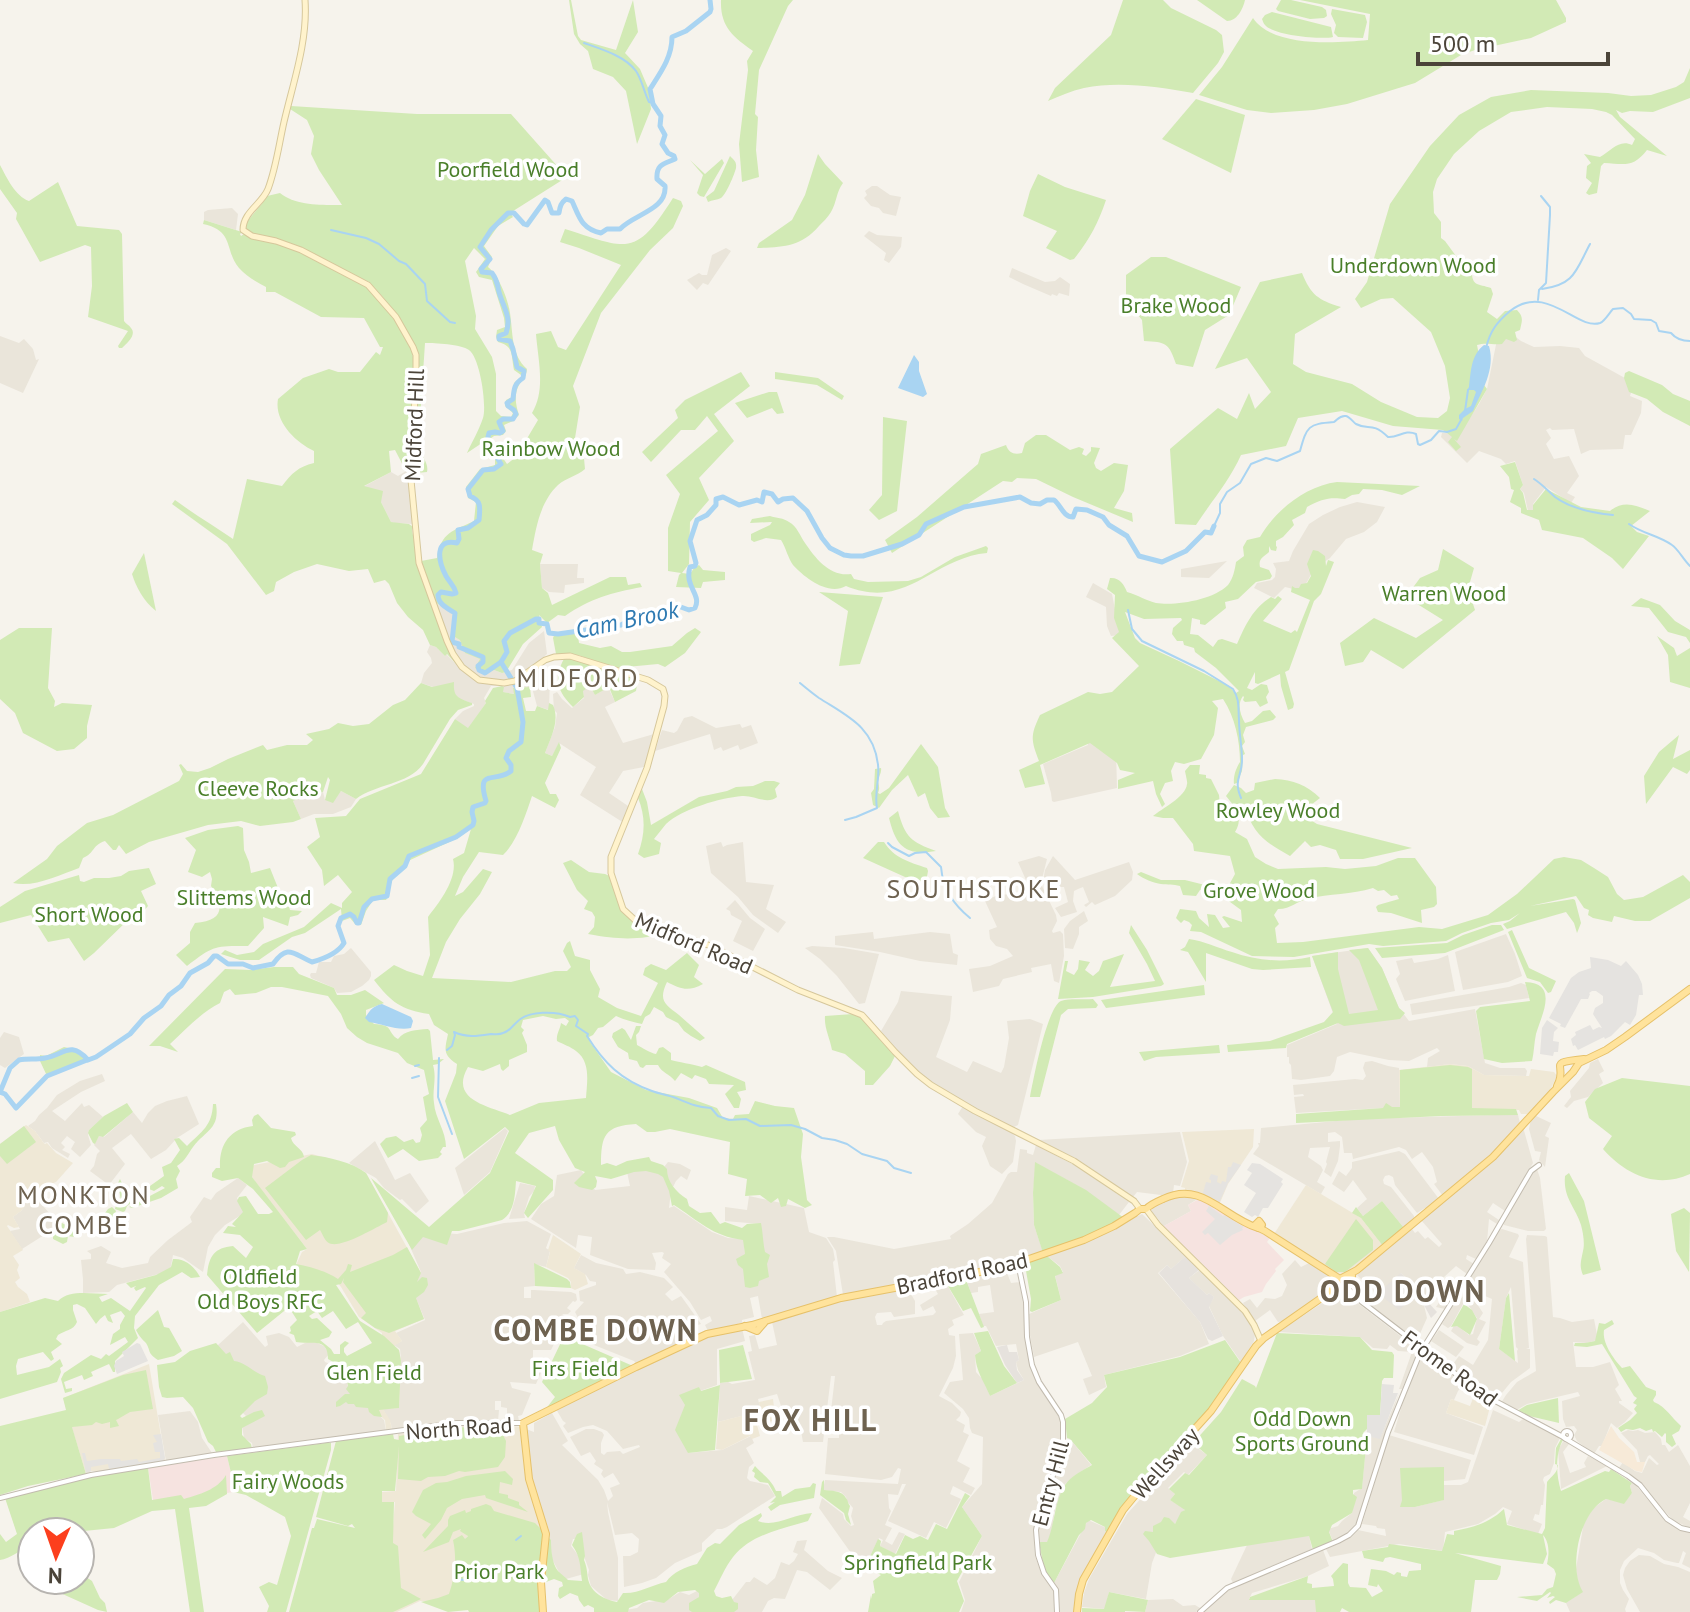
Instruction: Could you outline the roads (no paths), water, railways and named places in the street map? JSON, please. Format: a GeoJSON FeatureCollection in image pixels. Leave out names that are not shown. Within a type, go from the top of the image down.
{"type":"FeatureCollection","features":[{"type":"Feature","properties":{"kind":"main road","name":"Midford Hill"},"geometry":{"type":"LineString","coordinates":[[305,0],[301,51],[272,176],[263,198],[244,219],[243,230],[248,235],[288,245],[368,285],[405,330],[416,355],[411,480],[422,574],[447,641],[462,667],[479,680],[496,684],[510,682]]}},
{"type":"Feature","properties":{"kind":"main road","name":"Midford Road"},"geometry":{"type":"LineString","coordinates":[[510,682],[549,658],[570,656],[648,680],[664,692],[662,716],[647,768],[611,857],[615,885],[628,916],[711,946],[798,990],[859,1013],[924,1080],[975,1111],[1074,1161],[1134,1201],[1239,1304],[1262,1342]]}},
{"type":"Feature","properties":{"kind":"main road"},"geometry":{"type":"LineString","coordinates":[[1553,1092],[1559,1083],[1561,1062],[1586,1059],[1606,1050],[1690,989]]}},
{"type":"Feature","properties":{"kind":"main road","name":"Wellsway"},"geometry":{"type":"LineString","coordinates":[[1079,1612],[1083,1580],[1123,1510],[1203,1424],[1250,1354],[1277,1330],[1341,1284],[1488,1162],[1586,1059]]}},
{"type":"Feature","properties":{"kind":"main road"},"geometry":{"type":"LineString","coordinates":[[1561,1073],[1572,1072],[1574,1064],[1570,1061]]}},
{"type":"Feature","properties":{"kind":"main road","name":"Frome Road"},"geometry":{"type":"LineString","coordinates":[[1143,1209],[1168,1196],[1190,1193],[1202,1196],[1241,1220],[1259,1226],[1328,1271],[1341,1284]]}},
{"type":"Feature","properties":{"kind":"main road","name":"Bradford Road"},"geometry":{"type":"LineString","coordinates":[[707,1334],[741,1326],[756,1326],[841,1298],[1018,1262],[1084,1240],[1143,1209]]}},
{"type":"Feature","properties":{"kind":"main road"},"geometry":{"type":"LineString","coordinates":[[1250,1354],[1257,1332]]}},
{"type":"Feature","properties":{"kind":"main road","name":"North Road"},"geometry":{"type":"LineString","coordinates":[[523,1423],[707,1334]]}},
{"type":"Feature","properties":{"kind":"main road","name":"Wellsway"},"geometry":{"type":"LineString","coordinates":[[1203,1424],[1262,1342]]}},
{"type":"Feature","properties":{"kind":"main road"},"geometry":{"type":"LineString","coordinates":[[523,1423],[529,1479],[545,1531],[541,1579],[543,1612]]}},
{"type":"Feature","properties":{"kind":"street"},"geometry":{"type":"LineString","coordinates":[[1200,1612],[1227,1588],[1338,1541],[1355,1530],[1362,1517],[1388,1432],[1422,1349],[1531,1171],[1539,1165]]}},
{"type":"Feature","properties":{"kind":"street","name":"Entry Hill"},"geometry":{"type":"LineString","coordinates":[[1018,1262],[1026,1296],[1027,1337],[1032,1365],[1063,1422],[1064,1447],[1043,1499],[1036,1530],[1038,1555],[1044,1573],[1056,1590],[1057,1612]]}},
{"type":"Feature","properties":{"kind":"street","name":"Frome Road"},"geometry":{"type":"LineString","coordinates":[[1341,1284],[1482,1394],[1566,1437],[1628,1476],[1640,1485],[1664,1517],[1690,1530]]}},
{"type":"Feature","properties":{"kind":"street","name":"North Road"},"geometry":{"type":"LineString","coordinates":[[0,1498],[118,1470],[214,1455],[462,1423],[523,1423]]}},
{"type":"Feature","properties":{"kind":"water"},"geometry":{"type":"Polygon","coordinates":[[[1484,345],[1489,346],[1491,355],[1489,372],[1473,411],[1462,421],[1459,415],[1471,406],[1476,392],[1467,390],[1472,364],[1484,345]]]}},
{"type":"Feature","properties":{"kind":"water"},"geometry":{"type":"Polygon","coordinates":[[[914,355],[919,362],[927,394],[923,397],[898,388],[914,355]]]}},
{"type":"Feature","properties":{"kind":"water"},"geometry":{"type":"Polygon","coordinates":[[[382,1004],[411,1017],[411,1028],[369,1022],[365,1018],[368,1013],[382,1004]]]}},
{"type":"Feature","properties":{"kind":"waterway"},"geometry":{"type":"LineString","coordinates":[[710,0],[710,12],[686,31],[672,37],[668,58],[650,89],[653,104],[661,116],[660,126],[665,135],[662,144],[675,159],[658,170],[657,179],[665,186],[661,201],[620,229],[607,229],[601,233],[585,225],[572,201],[566,199],[559,213],[552,213],[545,200],[527,225],[514,213],[508,213],[480,247],[490,259],[481,269],[482,272],[492,273],[495,278],[507,317],[506,333],[499,339],[510,341],[517,367],[524,371],[523,378],[515,387],[513,399],[507,403],[516,414],[513,419],[499,422],[503,431],[489,433],[487,441],[501,464],[494,469],[483,470],[468,489],[479,505],[479,520],[468,528],[458,530],[457,543],[450,542],[441,547],[443,570],[456,593],[441,592],[438,595],[441,603],[455,613],[452,642],[483,657],[483,662],[478,666],[485,673],[501,662],[507,652],[504,641],[510,633],[536,619],[539,623],[547,624],[549,633],[558,634],[621,625],[632,619],[656,619],[678,606],[689,610],[695,608],[697,603],[689,574],[690,567],[696,563],[690,541],[697,520],[707,515],[716,505],[716,499],[723,497],[739,505],[757,500],[762,502],[764,492],[772,494],[778,502],[793,498],[807,511],[830,548],[851,556],[863,556],[902,544],[919,535],[926,524],[964,507],[1020,497],[1040,504],[1054,500],[1064,513],[1073,517],[1076,509],[1103,517],[1109,525],[1127,536],[1139,556],[1162,562],[1186,551],[1205,532],[1211,533],[1214,526]]}},
{"type":"Feature","properties":{"kind":"waterway"},"geometry":{"type":"LineString","coordinates":[[584,43],[626,61],[638,75],[649,102],[653,103]]}},
{"type":"Feature","properties":{"kind":"waterway"},"geometry":{"type":"LineString","coordinates":[[1538,300],[1539,290],[1546,283],[1550,215],[1550,207],[1541,196]]}},
{"type":"Feature","properties":{"kind":"waterway"},"geometry":{"type":"LineString","coordinates":[[331,230],[366,238],[406,264],[425,284],[427,301],[455,323]]}},
{"type":"Feature","properties":{"kind":"waterway"},"geometry":{"type":"LineString","coordinates":[[1542,289],[1568,280],[1590,244]]}},
{"type":"Feature","properties":{"kind":"waterway","name":"Cam Brook"},"geometry":{"type":"LineString","coordinates":[[1486,348],[1492,332],[1505,315],[1524,304],[1536,302],[1549,304],[1591,324],[1602,322],[1613,309],[1623,308],[1634,319],[1651,320],[1659,331],[1690,341]]}},
{"type":"Feature","properties":{"kind":"waterway","name":"Cam Brook"},"geometry":{"type":"LineString","coordinates":[[1465,411],[1468,390]]}},
{"type":"Feature","properties":{"kind":"waterway","name":"Cam Brook"},"geometry":{"type":"LineString","coordinates":[[1214,526],[1227,492],[1240,483],[1251,464],[1266,458],[1277,461],[1300,451],[1307,431],[1314,425],[1334,422],[1346,416],[1356,424],[1378,429],[1388,437],[1408,432],[1416,434],[1420,445],[1431,440],[1439,431],[1456,429],[1461,420]]}},
{"type":"Feature","properties":{"kind":"waterway"},"geometry":{"type":"LineString","coordinates":[[1534,479],[1568,505],[1613,515]]}},
{"type":"Feature","properties":{"kind":"waterway"},"geometry":{"type":"LineString","coordinates":[[1629,524],[1672,545],[1690,566]]}},
{"type":"Feature","properties":{"kind":"waterway"},"geometry":{"type":"LineString","coordinates":[[1128,610],[1132,629],[1142,641],[1233,689],[1238,704],[1242,760],[1238,786],[1241,798]]}},
{"type":"Feature","properties":{"kind":"waterway"},"geometry":{"type":"LineString","coordinates":[[0,1092],[10,1068],[19,1060],[45,1058],[67,1050],[76,1051],[88,1060],[96,1057],[130,1034],[181,986],[190,973],[214,956],[228,964],[253,968],[273,964],[287,952],[312,962],[338,950],[344,943],[338,926],[341,918],[350,914],[359,923],[364,907],[372,899],[387,896],[390,879],[405,866],[409,856],[456,837],[473,825],[473,807],[486,801],[485,780],[511,771],[506,758],[509,751],[521,742],[523,722],[517,688],[501,662]]}},
{"type":"Feature","properties":{"kind":"waterway"},"geometry":{"type":"LineString","coordinates":[[800,683],[858,724],[875,752],[877,808],[845,820]]}},
{"type":"Feature","properties":{"kind":"waterway"},"geometry":{"type":"LineString","coordinates":[[888,843],[909,856],[926,852],[941,867],[944,882],[954,902],[970,918]]}},
{"type":"Feature","properties":{"kind":"waterway"},"geometry":{"type":"LineString","coordinates":[[447,1050],[452,1046],[454,1032],[468,1036],[499,1034],[528,1015],[550,1013],[575,1016],[578,1020],[576,1026],[588,1034],[593,1046],[607,1062],[641,1087],[711,1108],[718,1116],[729,1120],[746,1119],[760,1126],[791,1125],[805,1129],[911,1173]]}},
{"type":"Feature","properties":{"kind":"waterway"},"geometry":{"type":"LineString","coordinates":[[439,1058],[438,1097],[452,1134]]}},
{"type":"Feature","properties":{"kind":"waterway"},"geometry":{"type":"LineString","coordinates":[[0,1092],[16,1108],[47,1076],[87,1060]]}},
{"type":"Feature","properties":{"kind":"waterway"},"geometry":{"type":"LineString","coordinates":[[415,1066],[419,1065]]}},
{"type":"Feature","properties":{"kind":"waterway"},"geometry":{"type":"LineString","coordinates":[[412,1078],[419,1076]]}},
{"type":"Feature","properties":{"kind":"waterway"},"geometry":{"type":"LineString","coordinates":[[516,1540],[521,1536]]}},
{"type":"Feature","properties":{"kind":"waterway"},"geometry":{"type":"LineString","coordinates":[[454,1579],[465,1580]]}},
{"type":"Feature","properties":{"kind":"district","name":"MIDFORD"},"geometry":{"type":"Point","coordinates":[578,678]}},
{"type":"Feature","properties":{"kind":"district","name":"SOUTHSTOKE"},"geometry":{"type":"Point","coordinates":[974,889]}},
{"type":"Feature","properties":{"kind":"district","name":"MONKTON COMBE"},"geometry":{"type":"Point","coordinates":[84,1210]}},
{"type":"Feature","properties":{"kind":"district","name":"ODD DOWN"},"geometry":{"type":"Point","coordinates":[1403,1292]}},
{"type":"Feature","properties":{"kind":"district","name":"COMBE DOWN"},"geometry":{"type":"Point","coordinates":[596,1331]}},
{"type":"Feature","properties":{"kind":"district","name":"FOX HILL"},"geometry":{"type":"Point","coordinates":[811,1421]}},
{"type":"Feature","properties":{"kind":"park label","name":"Poorfield Wood"},"geometry":{"type":"Point","coordinates":[508,169]}},
{"type":"Feature","properties":{"kind":"park label","name":"Underdown Wood"},"geometry":{"type":"Point","coordinates":[1413,265]}},
{"type":"Feature","properties":{"kind":"park label","name":"Brake Wood"},"geometry":{"type":"Point","coordinates":[1176,305]}},
{"type":"Feature","properties":{"kind":"park label","name":"Rainbow Wood"},"geometry":{"type":"Point","coordinates":[551,448]}},
{"type":"Feature","properties":{"kind":"park label","name":"Warren Wood"},"geometry":{"type":"Point","coordinates":[1444,593]}},
{"type":"Feature","properties":{"kind":"park label","name":"Cleeve Rocks"},"geometry":{"type":"Point","coordinates":[258,788]}},
{"type":"Feature","properties":{"kind":"park label","name":"Rowley Wood"},"geometry":{"type":"Point","coordinates":[1278,810]}},
{"type":"Feature","properties":{"kind":"park label","name":"Grove Wood"},"geometry":{"type":"Point","coordinates":[1259,890]}},
{"type":"Feature","properties":{"kind":"park label","name":"Slittems Wood"},"geometry":{"type":"Point","coordinates":[244,897]}},
{"type":"Feature","properties":{"kind":"park label","name":"Short Wood"},"geometry":{"type":"Point","coordinates":[89,914]}},
{"type":"Feature","properties":{"kind":"park label","name":"Oldfield Old Boys RFC"},"geometry":{"type":"Point","coordinates":[260,1288]}},
{"type":"Feature","properties":{"kind":"park label","name":"Firs Field"},"geometry":{"type":"Point","coordinates":[575,1368]}},
{"type":"Feature","properties":{"kind":"park label","name":"Glen Field"},"geometry":{"type":"Point","coordinates":[374,1372]}},
{"type":"Feature","properties":{"kind":"park label","name":"Odd Down Sports Ground"},"geometry":{"type":"Point","coordinates":[1302,1430]}},
{"type":"Feature","properties":{"kind":"park label","name":"Fairy Woods"},"geometry":{"type":"Point","coordinates":[288,1481]}},
{"type":"Feature","properties":{"kind":"park label","name":"Springfield Park"},"geometry":{"type":"Point","coordinates":[918,1562]}},
{"type":"Feature","properties":{"kind":"park label","name":"Prior Park"},"geometry":{"type":"Point","coordinates":[499,1571]}}]}
